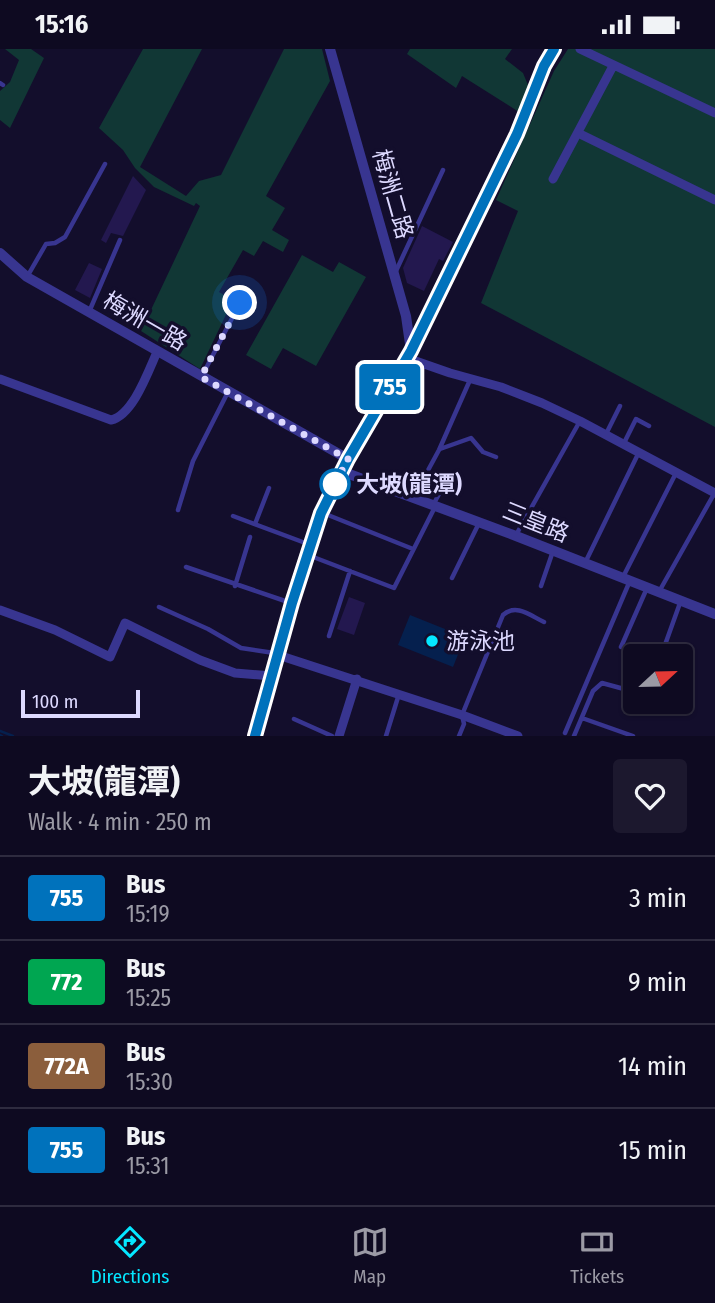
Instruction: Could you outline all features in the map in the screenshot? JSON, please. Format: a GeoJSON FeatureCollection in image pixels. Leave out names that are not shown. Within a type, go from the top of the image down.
{"type":"FeatureCollection","features":[{"type":"Feature","properties":{"kind":"main road"},"geometry":{"type":"LineString","coordinates":[[255,736],[292,603],[321,513],[341,471],[409,354]]}},
{"type":"Feature","properties":{"kind":"street","name":"梅洲二路"},"geometry":{"type":"LineString","coordinates":[[330,49],[406,316],[409,354]]}},
{"type":"Feature","properties":{"kind":"street"},"geometry":{"type":"LineString","coordinates":[[554,49],[544,66],[517,134],[409,354],[450,373],[472,377],[512,391],[580,421],[715,493]]}},
{"type":"Feature","properties":{"kind":"street"},"geometry":{"type":"LineString","coordinates":[[580,49],[715,113]]}},
{"type":"Feature","properties":{"kind":"street"},"geometry":{"type":"LineString","coordinates":[[553,180],[613,66]]}},
{"type":"Feature","properties":{"kind":"street"},"geometry":{"type":"LineString","coordinates":[[578,133],[715,200]]}},
{"type":"Feature","properties":{"kind":"street","name":"梅洲一路"},"geometry":{"type":"LineString","coordinates":[[0,253],[27,277],[348,459]]}},
{"type":"Feature","properties":{"kind":"street"},"geometry":{"type":"LineString","coordinates":[[0,379],[111,420],[125,413],[157,352]]}},
{"type":"Feature","properties":{"kind":"street","name":"三皇路"},"geometry":{"type":"LineString","coordinates":[[341,471],[516,536],[680,603],[715,614]]}},
{"type":"Feature","properties":{"kind":"street"},"geometry":{"type":"LineString","coordinates":[[0,610],[55,630],[110,657],[125,623],[200,660],[235,673],[272,676]]}},
{"type":"Feature","properties":{"kind":"street"},"geometry":{"type":"LineString","coordinates":[[278,655],[357,679],[516,736]]}},
{"type":"Feature","properties":{"kind":"street"},"geometry":{"type":"LineString","coordinates":[[339,736],[357,679]]}},
{"type":"Feature","properties":{"kind":"lane"},"geometry":{"type":"LineString","coordinates":[[27,277],[46,244],[55,243],[65,237],[105,164]]}},
{"type":"Feature","properties":{"kind":"lane"},"geometry":{"type":"LineString","coordinates":[[394,275],[443,170]]}},
{"type":"Feature","properties":{"kind":"lane"},"geometry":{"type":"LineString","coordinates":[[88,313],[120,240]]}},
{"type":"Feature","properties":{"kind":"lane"},"geometry":{"type":"LineString","coordinates":[[201,377],[240,303]]}},
{"type":"Feature","properties":{"kind":"lane"},"geometry":{"type":"LineString","coordinates":[[412,499],[439,450],[472,377]]}},
{"type":"Feature","properties":{"kind":"lane"},"geometry":{"type":"LineString","coordinates":[[178,510],[193,461],[228,392]]}},
{"type":"Feature","properties":{"kind":"lane"},"geometry":{"type":"LineString","coordinates":[[606,434],[620,406]]}},
{"type":"Feature","properties":{"kind":"lane"},"geometry":{"type":"LineString","coordinates":[[624,444],[636,419],[649,426]]}},
{"type":"Feature","properties":{"kind":"lane"},"geometry":{"type":"LineString","coordinates":[[516,536],[580,421]]}},
{"type":"Feature","properties":{"kind":"lane"},"geometry":{"type":"LineString","coordinates":[[439,450],[471,438],[483,452],[496,457]]}},
{"type":"Feature","properties":{"kind":"lane"},"geometry":{"type":"LineString","coordinates":[[585,564],[639,452]]}},
{"type":"Feature","properties":{"kind":"lane"},"geometry":{"type":"LineString","coordinates":[[565,733],[626,579],[677,471]]}},
{"type":"Feature","properties":{"kind":"lane"},"geometry":{"type":"LineString","coordinates":[[233,516],[394,588],[448,478]]}},
{"type":"Feature","properties":{"kind":"lane"},"geometry":{"type":"LineString","coordinates":[[255,524],[269,488]]}},
{"type":"Feature","properties":{"kind":"lane"},"geometry":{"type":"LineString","coordinates":[[621,647],[653,590],[715,493]]}},
{"type":"Feature","properties":{"kind":"lane"},"geometry":{"type":"LineString","coordinates":[[321,513],[413,549]]}},
{"type":"Feature","properties":{"kind":"lane"},"geometry":{"type":"LineString","coordinates":[[452,578],[479,522]]}},
{"type":"Feature","properties":{"kind":"lane"},"geometry":{"type":"LineString","coordinates":[[235,586],[250,537]]}},
{"type":"Feature","properties":{"kind":"lane"},"geometry":{"type":"LineString","coordinates":[[541,586],[553,551]]}},
{"type":"Feature","properties":{"kind":"lane"},"geometry":{"type":"LineString","coordinates":[[186,567],[235,586],[292,603]]}},
{"type":"Feature","properties":{"kind":"lane"},"geometry":{"type":"LineString","coordinates":[[329,636],[351,571]]}},
{"type":"Feature","properties":{"kind":"lane"},"geometry":{"type":"LineString","coordinates":[[665,644],[680,603]]}},
{"type":"Feature","properties":{"kind":"lane"},"geometry":{"type":"LineString","coordinates":[[159,607],[208,629],[241,648],[278,655]]}},
{"type":"Feature","properties":{"kind":"lane"},"geometry":{"type":"LineString","coordinates":[[459,736],[464,724],[462,715],[503,615],[508,610],[516,609],[544,622]]}},
{"type":"Feature","properties":{"kind":"lane"},"geometry":{"type":"LineString","coordinates":[[574,736],[593,691],[602,683],[623,689]]}},
{"type":"Feature","properties":{"kind":"lane"},"geometry":{"type":"LineString","coordinates":[[386,736],[399,694]]}},
{"type":"Feature","properties":{"kind":"lane"},"geometry":{"type":"LineString","coordinates":[[582,718],[633,736]]}},
{"type":"Feature","properties":{"kind":"lane"},"geometry":{"type":"LineString","coordinates":[[294,719],[332,736]]}},
{"type":"Feature","properties":{"kind":"green space"},"geometry":{"type":"Polygon","coordinates":[[[5,49],[31,49],[44,58],[10,128],[0,120],[0,91],[10,82],[19,60],[5,49]]]}},
{"type":"Feature","properties":{"kind":"green space"},"geometry":{"type":"Polygon","coordinates":[[[143,49],[202,49],[140,167],[186,196],[199,181],[221,175],[284,49],[322,49],[330,81],[266,196],[285,208],[272,230],[289,240],[283,252],[263,241],[254,256],[243,250],[219,292],[233,300],[200,369],[141,331],[200,206],[196,203],[194,206],[154,187],[135,168],[123,150],[99,128],[143,49]]]}},
{"type":"Feature","properties":{"kind":"green space"},"geometry":{"type":"Polygon","coordinates":[[[410,49],[512,49],[505,59],[523,73],[530,90],[519,112],[462,76],[456,88],[407,54],[410,49]]]}},
{"type":"Feature","properties":{"kind":"green space"},"geometry":{"type":"Polygon","coordinates":[[[568,49],[715,49],[715,427],[481,303],[518,211],[496,200],[554,71],[568,49]]]}},
{"type":"Feature","properties":{"kind":"green space"},"geometry":{"type":"Polygon","coordinates":[[[302,255],[333,272],[339,262],[366,277],[316,366],[283,348],[271,369],[246,355],[302,255]]]}},
{"type":"Feature","properties":{"kind":"water","name":"游泳池"},"geometry":{"type":"Polygon","coordinates":[[[410,615],[465,637],[453,667],[398,645],[410,615]]]}},
{"type":"Feature","properties":{"kind":"building"},"geometry":{"type":"Polygon","coordinates":[[[133,176],[146,190],[123,236],[111,233],[106,243],[101,240],[133,176]]]}},
{"type":"Feature","properties":{"kind":"building"},"geometry":{"type":"Polygon","coordinates":[[[422,226],[453,242],[443,261],[439,259],[424,291],[407,283],[403,268],[422,226]]]}},
{"type":"Feature","properties":{"kind":"building"},"geometry":{"type":"Polygon","coordinates":[[[89,263],[102,269],[90,298],[75,290],[89,263]]]}},
{"type":"Feature","properties":{"kind":"building"},"geometry":{"type":"Polygon","coordinates":[[[349,597],[365,603],[354,635],[337,629],[349,597]]]}},
{"type":"Feature","properties":{"kind":"waterway"},"geometry":{"type":"LineString","coordinates":[[0,731],[13,736]]}},
{"type":"Feature","properties":{"kind":"bus line","name":"755"},"geometry":{"type":"LineString","coordinates":[[255,736],[292,603],[321,513],[348,459],[411,351],[517,134],[544,66],[554,49]]}},
{"type":"Feature","properties":{"kind":"place","name":"大坡(龍潭)"},"geometry":{"type":"Point","coordinates":[335,484]}},
{"type":"Feature","properties":{"kind":"place","name":"游泳池"},"geometry":{"type":"Point","coordinates":[432,641]}},
{"type":"Feature","properties":{"kind":"route"},"geometry":{"type":"LineString","coordinates":[[240,303],[201,377],[348,459],[330,493],[335,484]]}}]}
